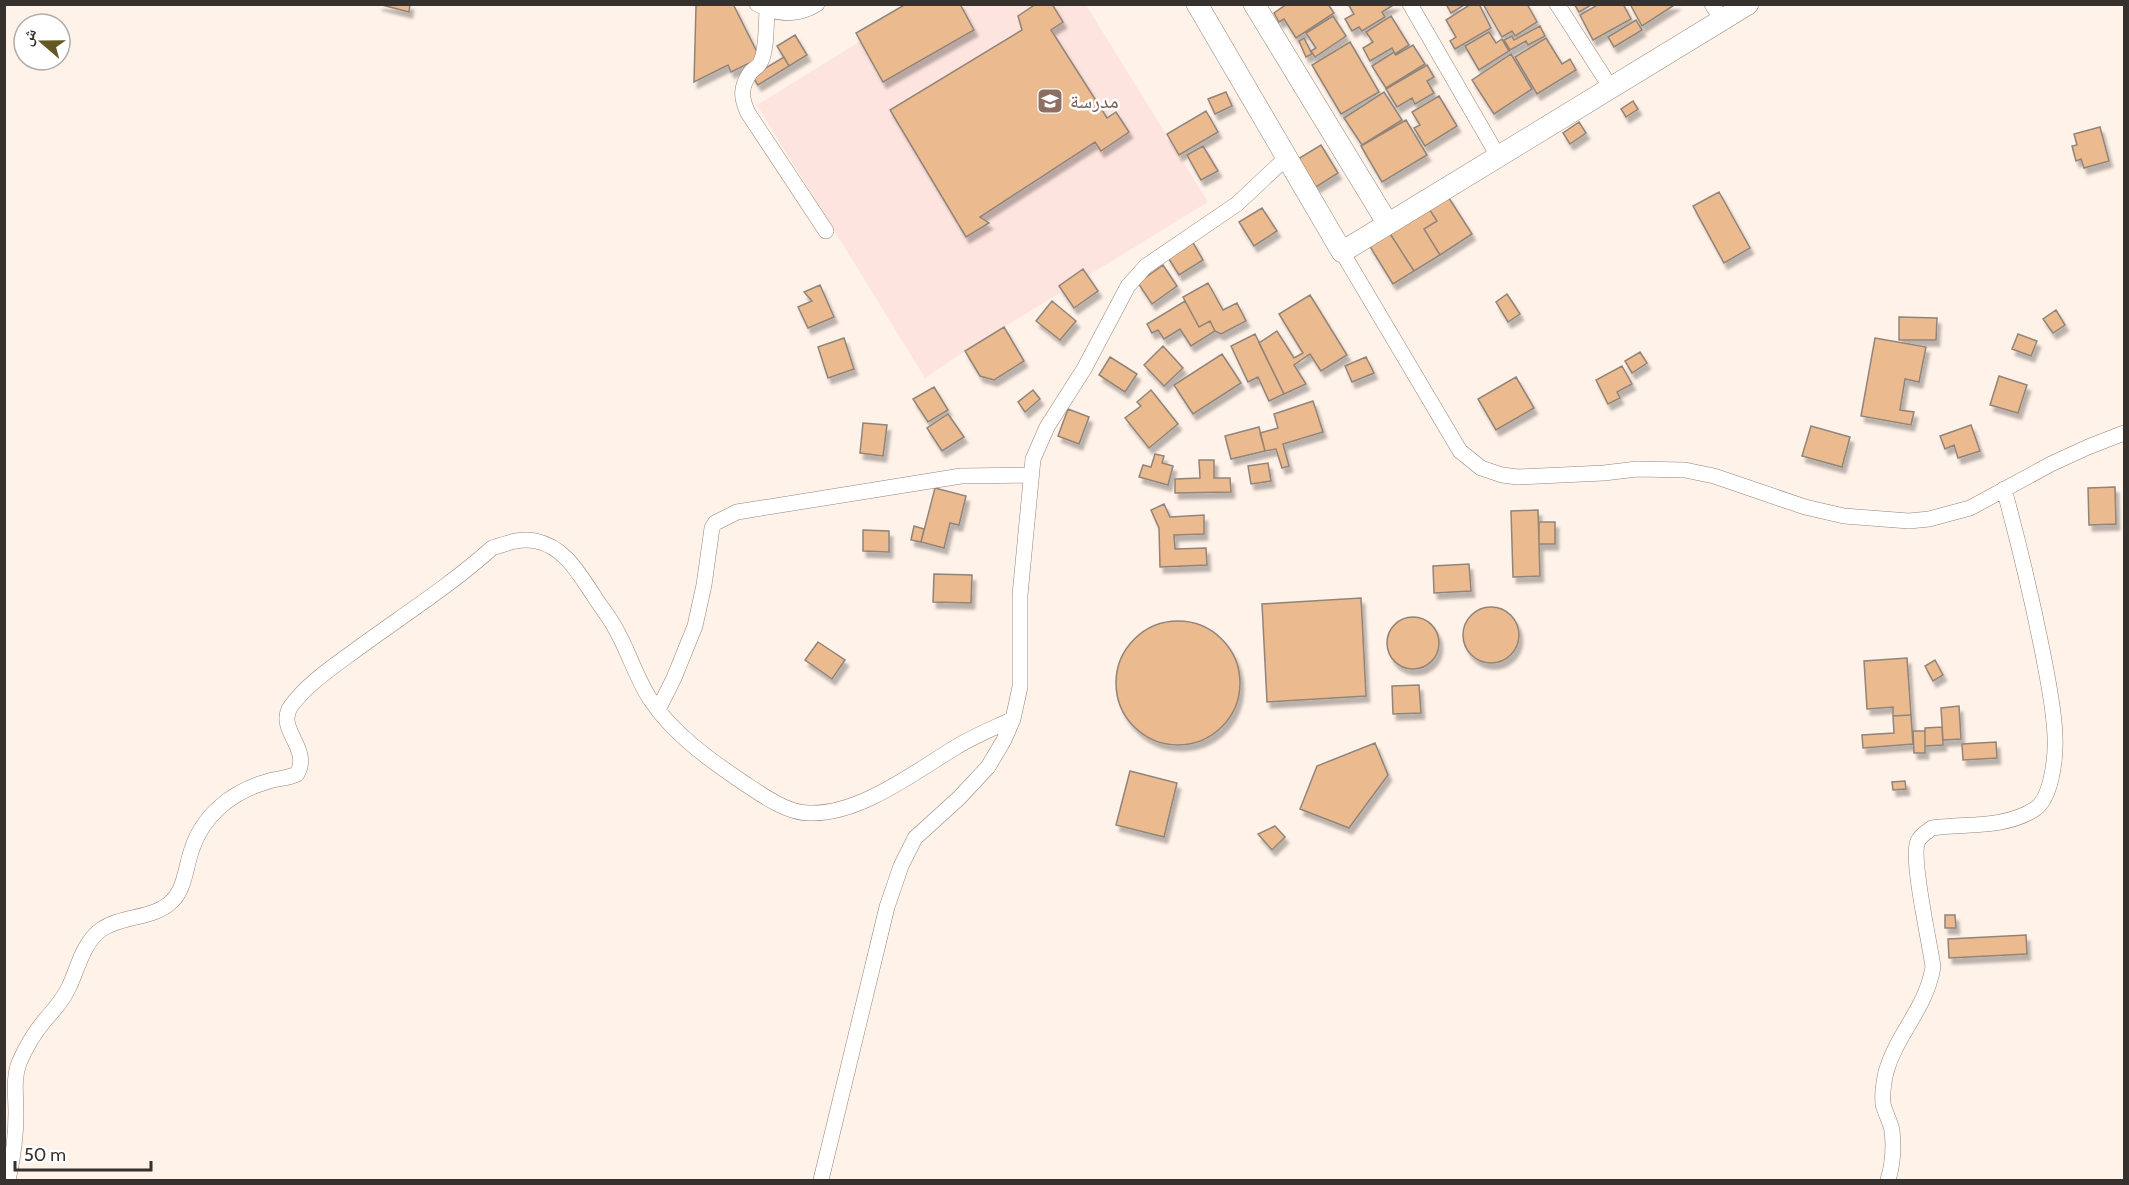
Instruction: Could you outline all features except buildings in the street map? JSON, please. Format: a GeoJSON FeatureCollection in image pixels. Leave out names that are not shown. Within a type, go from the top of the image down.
{"type":"FeatureCollection","features":[{"type":"Feature","properties":{"kind":"street"},"geometry":{"type":"LineString","coordinates":[[818,4],[806,11],[789,14],[762,7],[760,63],[751,72],[743,86],[741,98],[748,113],[826,231]]}},
{"type":"Feature","properties":{"kind":"street"},"geometry":{"type":"LineString","coordinates":[[1197,4],[1460,451],[1473,464],[1491,473],[1518,477],[1605,473],[1637,469],[1686,470],[1714,476],[1805,507],[1845,516],[1909,521],[1945,516],[1970,508],[2088,447],[2124,433]]}},
{"type":"Feature","properties":{"kind":"street"},"geometry":{"type":"LineString","coordinates":[[1254,4],[1388,224]]}},
{"type":"Feature","properties":{"kind":"street"},"geometry":{"type":"LineString","coordinates":[[1410,4],[1498,156]]}},
{"type":"Feature","properties":{"kind":"street"},"geometry":{"type":"LineString","coordinates":[[1557,4],[1611,88]]}},
{"type":"Feature","properties":{"kind":"street"},"geometry":{"type":"LineString","coordinates":[[1342,252],[1611,88],[1717,12],[1748,4]]}},
{"type":"Feature","properties":{"kind":"street"},"geometry":{"type":"LineString","coordinates":[[821,1180],[887,907],[901,866],[915,838],[959,798],[988,767],[1013,719],[1020,687],[1020,606],[1030,475],[1035,452],[1042,436],[1083,369],[1128,286],[1136,276],[1146,266],[1237,204],[1286,158]]}},
{"type":"Feature","properties":{"kind":"street"},"geometry":{"type":"LineString","coordinates":[[658,710],[695,626],[708,563],[710,534],[715,523],[720,519],[737,512],[961,476],[1030,475]]}},
{"type":"Feature","properties":{"kind":"street"},"geometry":{"type":"LineString","coordinates":[[1887,1180],[1893,1151],[1892,1129],[1883,1104],[1886,1073],[1902,1034],[1922,1003],[1933,967],[1917,873],[1915,855],[1917,842],[1932,828],[1994,823],[2035,809],[2045,794],[2052,772],[2056,738],[2054,711],[2019,542],[2004,489]]}},
{"type":"Feature","properties":{"kind":"street"},"geometry":{"type":"LineString","coordinates":[[8,1180],[14,1147],[16,1076],[19,1063],[43,1023],[61,1002],[80,958],[90,943],[101,929],[116,922],[166,907],[176,898],[194,844],[204,824],[226,801],[256,784],[297,774],[301,757],[290,732],[287,715],[298,699],[322,674],[492,548],[516,540],[537,542],[555,549],[573,564],[614,626],[640,684],[658,710],[696,749],[737,779],[791,809],[810,813],[849,805],[876,795],[957,746],[1013,719]]}},
{"type":"Feature","properties":{"kind":"shaded area"},"geometry":{"type":"Polygon","coordinates":[[[919,5],[1086,5],[1208,202],[965,351],[925,378],[757,105],[919,5]]]}},
{"type":"Feature","properties":{"kind":"place","name":"مدرسة"},"geometry":{"type":"Point","coordinates":[1050,101]}}]}
